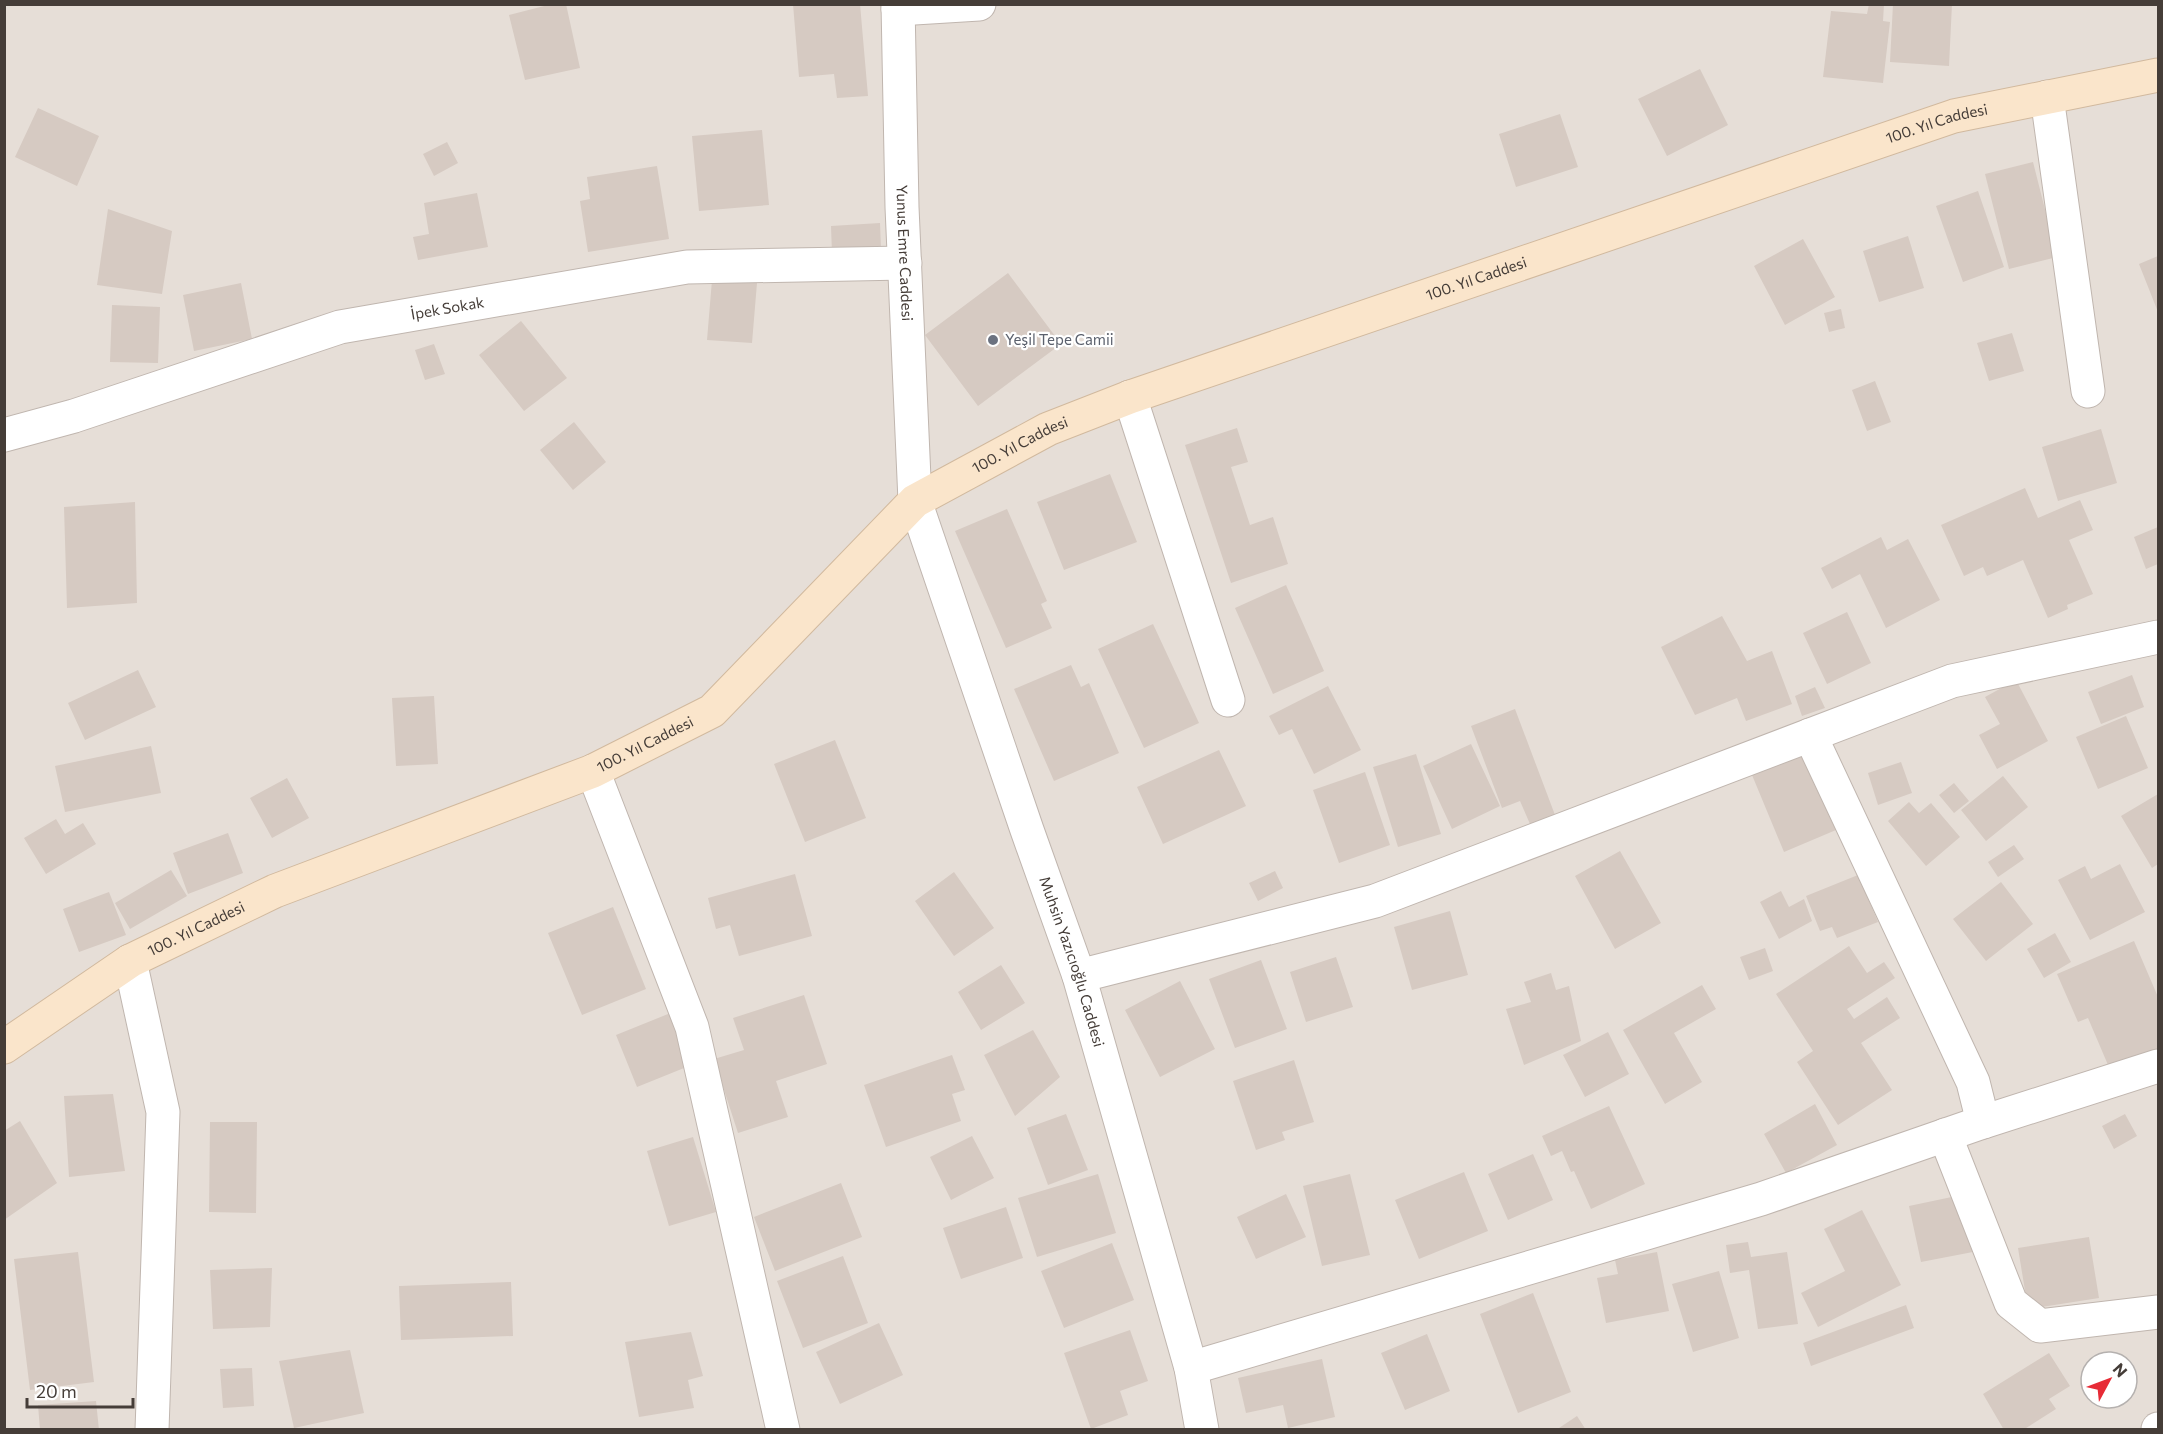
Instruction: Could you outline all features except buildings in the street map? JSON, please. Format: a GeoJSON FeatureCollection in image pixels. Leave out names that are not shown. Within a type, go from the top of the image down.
{"type":"FeatureCollection","features":[{"type":"Feature","properties":{"kind":"street"},"geometry":{"type":"LineString","coordinates":[[898,7],[979,4]]}},
{"type":"Feature","properties":{"kind":"street","name":"Yunus Emre Caddesi"},"geometry":{"type":"LineString","coordinates":[[898,7],[902,207],[915,501]]}},
{"type":"Feature","properties":{"kind":"street","name":"100. Yıl Caddesi"},"geometry":{"type":"LineString","coordinates":[[4,1047],[130,961],[275,891],[593,771],[712,711],[915,501],[1047,429],[1130,397],[1954,116],[2158,75]]}},
{"type":"Feature","properties":{"kind":"street"},"geometry":{"type":"LineString","coordinates":[[2047,97],[2088,391]]}},
{"type":"Feature","properties":{"kind":"street","name":"İpek Sokak"},"geometry":{"type":"LineString","coordinates":[[4,435],[74,416],[340,327],[687,267],[905,263]]}},
{"type":"Feature","properties":{"kind":"street"},"geometry":{"type":"LineString","coordinates":[[1130,397],[1228,700]]}},
{"type":"Feature","properties":{"kind":"street","name":"Muhsin Yazıcıoğlu Caddesi"},"geometry":{"type":"LineString","coordinates":[[915,501],[1079,976],[1191,1368],[1202,1430]]}},
{"type":"Feature","properties":{"kind":"street"},"geometry":{"type":"LineString","coordinates":[[1079,976],[1375,901],[1952,681],[2158,636]]}},
{"type":"Feature","properties":{"kind":"street"},"geometry":{"type":"LineString","coordinates":[[1810,735],[1973,1082],[1983,1122]]}},
{"type":"Feature","properties":{"kind":"street"},"geometry":{"type":"LineString","coordinates":[[593,771],[692,1027],[783,1430]]}},
{"type":"Feature","properties":{"kind":"street"},"geometry":{"type":"LineString","coordinates":[[130,961],[164,1112],[152,1430]]}},
{"type":"Feature","properties":{"kind":"street"},"geometry":{"type":"LineString","coordinates":[[1191,1368],[1761,1199],[1983,1122],[2156,1072]]}},
{"type":"Feature","properties":{"kind":"street"},"geometry":{"type":"LineString","coordinates":[[1945,1135],[2011,1303],[2040,1326],[2158,1312]]}},
{"type":"Feature","properties":{"kind":"shaded area"},"geometry":{"type":"Polygon","coordinates":[[[5,5],[2158,5],[2158,1429],[5,1430],[5,5]]]}},
{"type":"Feature","properties":{"kind":"place","name":"Yeşil Tepe Camii"},"geometry":{"type":"Point","coordinates":[993,340]}}]}
